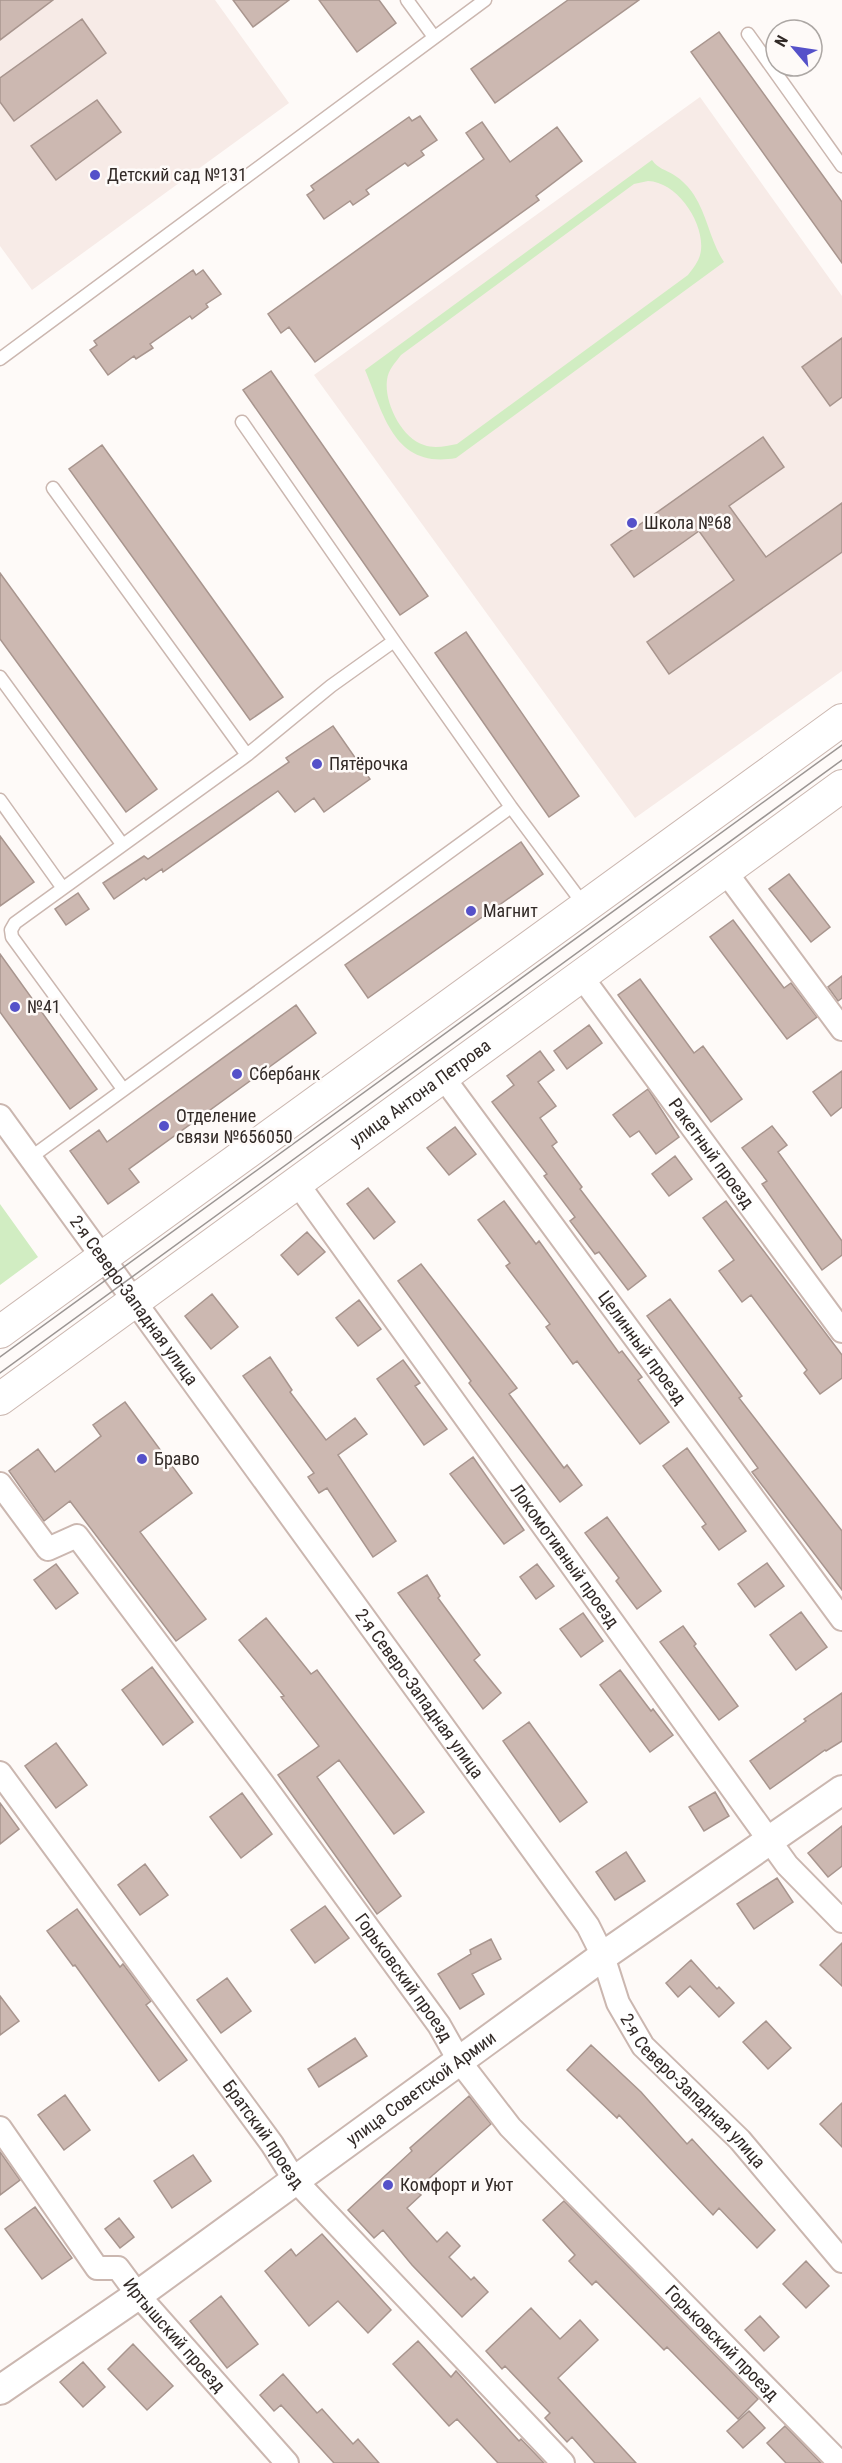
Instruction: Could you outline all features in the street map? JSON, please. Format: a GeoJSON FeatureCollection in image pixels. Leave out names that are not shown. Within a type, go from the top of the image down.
{"type":"FeatureCollection","features":[{"type":"Feature","properties":{"kind":"main road"},"geometry":{"type":"LineString","coordinates":[[0,1332],[842,720]]}},
{"type":"Feature","properties":{"kind":"main road","name":"улица Антона Петрова"},"geometry":{"type":"LineString","coordinates":[[0,1399],[842,786]]}},
{"type":"Feature","properties":{"kind":"street"},"geometry":{"type":"LineString","coordinates":[[725,871],[842,1029]]}},
{"type":"Feature","properties":{"kind":"street","name":"Ракетный проезд"},"geometry":{"type":"LineString","coordinates":[[580,976],[842,1331]]}},
{"type":"Feature","properties":{"kind":"street","name":"Целинный проезд"},"geometry":{"type":"LineString","coordinates":[[443,1077],[842,1619]]}},
{"type":"Feature","properties":{"kind":"street","name":"2-я Северо-Западная улица"},"geometry":{"type":"LineString","coordinates":[[0,1116],[588,1926],[603,1956],[618,2003],[643,2046],[741,2140],[842,2262]]}},
{"type":"Feature","properties":{"kind":"street","name":"Локомотивный проезд"},"geometry":{"type":"LineString","coordinates":[[297,1183],[770,1841],[788,1865],[842,1921]]}},
{"type":"Feature","properties":{"kind":"street","name":"Горьковский проезд"},"geometry":{"type":"LineString","coordinates":[[0,1484],[48,1549],[77,1536],[275,1799],[439,2025],[460,2062],[510,2127],[840,2463]]}},
{"type":"Feature","properties":{"kind":"street","name":"Братский проезд"},"geometry":{"type":"LineString","coordinates":[[0,1773],[272,2144],[294,2179],[563,2463]]}},
{"type":"Feature","properties":{"kind":"street","name":"улица Советской Армии"},"geometry":{"type":"LineString","coordinates":[[0,2390],[138,2295],[294,2179],[460,2062],[603,1956],[842,1790]]}},
{"type":"Feature","properties":{"kind":"street","name":"Иртышский проезд"},"geometry":{"type":"LineString","coordinates":[[0,2128],[97,2268],[117,2268],[138,2295],[287,2463]]}},
{"type":"Feature","properties":{"kind":"lane"},"geometry":{"type":"LineString","coordinates":[[407,0],[434,38]]}},
{"type":"Feature","properties":{"kind":"lane"},"geometry":{"type":"LineString","coordinates":[[0,359],[485,0]]}},
{"type":"Feature","properties":{"kind":"lane"},"geometry":{"type":"LineString","coordinates":[[748,34],[842,166]]}},
{"type":"Feature","properties":{"kind":"lane"},"geometry":{"type":"LineString","coordinates":[[242,422],[511,807],[585,906]]}},
{"type":"Feature","properties":{"kind":"lane"},"geometry":{"type":"LineString","coordinates":[[53,488],[247,755]]}},
{"type":"Feature","properties":{"kind":"lane"},"geometry":{"type":"LineString","coordinates":[[123,1089],[12,937],[11,930],[15,923],[247,755],[331,686],[394,641]]}},
{"type":"Feature","properties":{"kind":"lane"},"geometry":{"type":"LineString","coordinates":[[0,677],[122,844]]}},
{"type":"Feature","properties":{"kind":"lane"},"geometry":{"type":"LineString","coordinates":[[0,800],[63,887]]}},
{"type":"Feature","properties":{"kind":"lane"},"geometry":{"type":"LineString","coordinates":[[30,1158],[511,807]]}},
{"type":"Feature","properties":{"kind":"shaded area","name":"Детский сад №131"},"geometry":{"type":"Polygon","coordinates":[[[0,0],[215,0],[289,103],[32,290],[0,246],[0,0]]]}},
{"type":"Feature","properties":{"kind":"shaded area","name":"Школа №68"},"geometry":{"type":"Polygon","coordinates":[[[700,97],[842,296],[842,671],[635,818],[314,375],[700,97]]]}},
{"type":"Feature","properties":{"kind":"green space"},"geometry":{"type":"Polygon","coordinates":[[[652,160],[688,186],[699,203],[715,246],[724,262],[456,458],[435,459],[418,455],[405,447],[394,435],[386,421],[365,370],[652,160]],[[648,181],[634,184],[401,355],[389,373],[387,389],[391,408],[408,435],[428,446],[440,447],[457,444],[688,275],[701,250],[698,228],[686,205],[669,188],[648,181]]]}},
{"type":"Feature","properties":{"kind":"green space"},"geometry":{"type":"Polygon","coordinates":[[[0,1204],[38,1257],[0,1285],[0,1204]]]}},
{"type":"Feature","properties":{"kind":"building"},"geometry":{"type":"Polygon","coordinates":[[[0,0],[53,0],[0,40],[0,0]]]}},
{"type":"Feature","properties":{"kind":"building"},"geometry":{"type":"Polygon","coordinates":[[[233,0],[289,0],[253,27],[233,0]]]}},
{"type":"Feature","properties":{"kind":"building"},"geometry":{"type":"Polygon","coordinates":[[[319,0],[379,0],[396,23],[357,52],[319,0]]]}},
{"type":"Feature","properties":{"kind":"building"},"geometry":{"type":"Polygon","coordinates":[[[568,0],[639,0],[495,103],[471,69],[568,0]]]}},
{"type":"Feature","properties":{"kind":"building"},"geometry":{"type":"Polygon","coordinates":[[[82,19],[106,53],[14,121],[0,102],[0,78],[82,19]]]}},
{"type":"Feature","properties":{"kind":"building"},"geometry":{"type":"Polygon","coordinates":[[[719,32],[842,202],[842,263],[691,52],[719,32]]]}},
{"type":"Feature","properties":{"kind":"building"},"geometry":{"type":"Polygon","coordinates":[[[97,100],[121,132],[56,180],[31,146],[97,100]]]}},
{"type":"Feature","properties":{"kind":"building"},"geometry":{"type":"Polygon","coordinates":[[[420,116],[437,140],[421,151],[424,155],[408,166],[405,163],[366,190],[369,194],[353,205],[350,201],[324,219],[307,195],[314,190],[311,186],[409,117],[412,121],[420,116]]]}},
{"type":"Feature","properties":{"kind":"building"},"geometry":{"type":"Polygon","coordinates":[[[482,122],[510,162],[557,127],[582,161],[536,196],[539,200],[315,362],[289,327],[281,333],[268,314],[484,159],[466,133],[482,122]]]}},
{"type":"Feature","properties":{"kind":"building"},"geometry":{"type":"Polygon","coordinates":[[[193,270],[196,275],[203,270],[221,294],[206,304],[208,307],[192,319],[190,316],[150,344],[153,348],[136,359],[134,356],[108,375],[90,350],[97,345],[94,341],[193,270]]]}},
{"type":"Feature","properties":{"kind":"building"},"geometry":{"type":"Polygon","coordinates":[[[842,338],[842,397],[830,406],[802,367],[842,338]]]}},
{"type":"Feature","properties":{"kind":"building"},"geometry":{"type":"Polygon","coordinates":[[[271,371],[428,596],[400,615],[243,390],[271,371]]]}},
{"type":"Feature","properties":{"kind":"building"},"geometry":{"type":"Polygon","coordinates":[[[763,437],[784,467],[729,506],[766,557],[842,503],[842,552],[669,674],[647,642],[734,580],[699,531],[634,577],[611,545],[763,437]]]}},
{"type":"Feature","properties":{"kind":"building"},"geometry":{"type":"Polygon","coordinates":[[[102,445],[283,697],[250,720],[69,469],[102,445]]]}},
{"type":"Feature","properties":{"kind":"building"},"geometry":{"type":"Polygon","coordinates":[[[0,573],[157,789],[126,812],[0,639],[0,573]]]}},
{"type":"Feature","properties":{"kind":"building"},"geometry":{"type":"Polygon","coordinates":[[[466,632],[579,796],[549,817],[435,653],[466,632]]]}},
{"type":"Feature","properties":{"kind":"building"},"geometry":{"type":"Polygon","coordinates":[[[333,726],[370,779],[324,812],[314,798],[295,812],[278,791],[163,872],[162,869],[146,880],[144,878],[114,899],[103,883],[144,856],[148,859],[289,762],[286,758],[333,726]]]}},
{"type":"Feature","properties":{"kind":"building"},"geometry":{"type":"Polygon","coordinates":[[[0,836],[34,882],[0,906],[0,836]]]}},
{"type":"Feature","properties":{"kind":"building"},"geometry":{"type":"Polygon","coordinates":[[[521,842],[543,874],[368,998],[345,965],[521,842]]]}},
{"type":"Feature","properties":{"kind":"building"},"geometry":{"type":"Polygon","coordinates":[[[789,874],[830,927],[811,942],[769,889],[789,874]]]}},
{"type":"Feature","properties":{"kind":"building"},"geometry":{"type":"Polygon","coordinates":[[[78,893],[89,909],[66,925],[55,909],[78,893]]]}},
{"type":"Feature","properties":{"kind":"building"},"geometry":{"type":"Polygon","coordinates":[[[733,920],[784,988],[791,983],[817,1017],[787,1039],[710,937],[733,920]]]}},
{"type":"Feature","properties":{"kind":"building"},"geometry":{"type":"Polygon","coordinates":[[[0,954],[97,1089],[70,1109],[0,1012],[0,954]]]}},
{"type":"Feature","properties":{"kind":"building"},"geometry":{"type":"Polygon","coordinates":[[[842,976],[842,998],[838,1001],[828,987],[842,976]]]}},
{"type":"Feature","properties":{"kind":"building"},"geometry":{"type":"Polygon","coordinates":[[[640,979],[694,1053],[703,1046],[742,1099],[711,1122],[618,995],[640,979]]]}},
{"type":"Feature","properties":{"kind":"building"},"geometry":{"type":"Polygon","coordinates":[[[296,1005],[316,1033],[129,1169],[139,1182],[108,1204],[70,1151],[99,1130],[107,1142],[296,1005]]]}},
{"type":"Feature","properties":{"kind":"building"},"geometry":{"type":"Polygon","coordinates":[[[589,1025],[602,1043],[567,1069],[554,1051],[589,1025]]]}},
{"type":"Feature","properties":{"kind":"building"},"geometry":{"type":"Polygon","coordinates":[[[540,1051],[554,1070],[538,1082],[556,1106],[540,1118],[557,1142],[552,1146],[582,1187],[580,1189],[646,1276],[628,1290],[599,1252],[595,1254],[570,1221],[575,1217],[544,1176],[547,1174],[492,1102],[514,1085],[507,1076],[540,1051]]]}},
{"type":"Feature","properties":{"kind":"building"},"geometry":{"type":"Polygon","coordinates":[[[842,1071],[842,1107],[831,1116],[813,1092],[842,1071]]]}},
{"type":"Feature","properties":{"kind":"building"},"geometry":{"type":"Polygon","coordinates":[[[648,1089],[679,1137],[656,1154],[639,1131],[630,1137],[613,1115],[648,1089]]]}},
{"type":"Feature","properties":{"kind":"building"},"geometry":{"type":"Polygon","coordinates":[[[772,1126],[787,1145],[778,1152],[842,1241],[842,1255],[822,1270],[762,1184],[767,1181],[742,1148],[772,1126]]]}},
{"type":"Feature","properties":{"kind":"building"},"geometry":{"type":"Polygon","coordinates":[[[455,1127],[476,1154],[449,1175],[427,1148],[455,1127]]]}},
{"type":"Feature","properties":{"kind":"building"},"geometry":{"type":"Polygon","coordinates":[[[675,1156],[692,1179],[669,1196],[652,1174],[675,1156]]]}},
{"type":"Feature","properties":{"kind":"building"},"geometry":{"type":"Polygon","coordinates":[[[368,1188],[395,1222],[374,1239],[347,1204],[368,1188]]]}},
{"type":"Feature","properties":{"kind":"building"},"geometry":{"type":"Polygon","coordinates":[[[504,1201],[536,1244],[539,1241],[619,1353],[622,1351],[642,1377],[638,1380],[669,1422],[640,1444],[577,1361],[573,1364],[546,1327],[550,1324],[506,1266],[510,1263],[478,1220],[504,1201]]]}},
{"type":"Feature","properties":{"kind":"building"},"geometry":{"type":"Polygon","coordinates":[[[726,1201],[842,1355],[842,1378],[820,1394],[804,1373],[807,1370],[751,1295],[742,1302],[719,1271],[734,1260],[703,1218],[726,1201]]]}},
{"type":"Feature","properties":{"kind":"building"},"geometry":{"type":"Polygon","coordinates":[[[307,1232],[325,1252],[298,1275],[281,1255],[307,1232]]]}},
{"type":"Feature","properties":{"kind":"building"},"geometry":{"type":"Polygon","coordinates":[[[421,1264],[517,1388],[509,1394],[564,1468],[567,1465],[582,1485],[560,1502],[469,1383],[471,1381],[398,1281],[421,1264]]]}},
{"type":"Feature","properties":{"kind":"building"},"geometry":{"type":"Polygon","coordinates":[[[212,1294],[238,1327],[211,1349],[185,1316],[212,1294]]]}},
{"type":"Feature","properties":{"kind":"building"},"geometry":{"type":"Polygon","coordinates":[[[670,1299],[742,1396],[739,1398],[842,1531],[842,1590],[752,1472],[758,1468],[647,1316],[670,1299]]]}},
{"type":"Feature","properties":{"kind":"building"},"geometry":{"type":"Polygon","coordinates":[[[359,1300],[381,1329],[358,1346],[336,1318],[359,1300]]]}},
{"type":"Feature","properties":{"kind":"building"},"geometry":{"type":"Polygon","coordinates":[[[270,1357],[292,1390],[290,1392],[326,1440],[355,1418],[367,1434],[338,1455],[396,1541],[373,1557],[327,1488],[319,1493],[308,1477],[314,1473],[243,1376],[270,1357]]]}},
{"type":"Feature","properties":{"kind":"building"},"geometry":{"type":"Polygon","coordinates":[[[403,1360],[420,1383],[415,1386],[447,1429],[424,1445],[377,1379],[403,1360]]]}},
{"type":"Feature","properties":{"kind":"building"},"geometry":{"type":"Polygon","coordinates":[[[125,1402],[192,1493],[140,1532],[206,1619],[176,1641],[70,1501],[44,1521],[9,1471],[38,1449],[55,1472],[101,1436],[93,1425],[125,1402]]]}},
{"type":"Feature","properties":{"kind":"building"},"geometry":{"type":"Polygon","coordinates":[[[687,1448],[746,1531],[719,1550],[702,1527],[706,1524],[663,1466],[687,1448]]]}},
{"type":"Feature","properties":{"kind":"building"},"geometry":{"type":"Polygon","coordinates":[[[473,1457],[524,1530],[504,1544],[450,1474],[473,1457]]]}},
{"type":"Feature","properties":{"kind":"building"},"geometry":{"type":"Polygon","coordinates":[[[607,1517],[661,1591],[637,1609],[616,1581],[619,1578],[585,1533],[607,1517]]]}},
{"type":"Feature","properties":{"kind":"building"},"geometry":{"type":"Polygon","coordinates":[[[767,1563],[784,1586],[755,1607],[738,1584],[767,1563]]]}},
{"type":"Feature","properties":{"kind":"building"},"geometry":{"type":"Polygon","coordinates":[[[56,1564],[78,1593],[56,1609],[34,1580],[56,1564]]]}},
{"type":"Feature","properties":{"kind":"building"},"geometry":{"type":"Polygon","coordinates":[[[537,1564],[554,1586],[536,1599],[520,1577],[537,1564]]]}},
{"type":"Feature","properties":{"kind":"building"},"geometry":{"type":"Polygon","coordinates":[[[427,1575],[440,1596],[438,1598],[480,1655],[474,1660],[501,1693],[483,1709],[398,1593],[427,1575]]]}},
{"type":"Feature","properties":{"kind":"building"},"geometry":{"type":"Polygon","coordinates":[[[801,1612],[827,1647],[796,1670],[770,1635],[801,1612]]]}},
{"type":"Feature","properties":{"kind":"building"},"geometry":{"type":"Polygon","coordinates":[[[583,1613],[603,1641],[581,1657],[560,1629],[583,1613]]]}},
{"type":"Feature","properties":{"kind":"building"},"geometry":{"type":"Polygon","coordinates":[[[266,1618],[311,1674],[317,1670],[424,1812],[394,1834],[339,1760],[317,1777],[401,1896],[377,1914],[278,1775],[319,1746],[281,1697],[284,1696],[239,1640],[266,1618]]]}},
{"type":"Feature","properties":{"kind":"building"},"geometry":{"type":"Polygon","coordinates":[[[683,1626],[696,1644],[694,1646],[738,1706],[719,1720],[660,1642],[683,1626]]]}},
{"type":"Feature","properties":{"kind":"building"},"geometry":{"type":"Polygon","coordinates":[[[152,1667],[193,1722],[163,1745],[122,1690],[152,1667]]]}},
{"type":"Feature","properties":{"kind":"building"},"geometry":{"type":"Polygon","coordinates":[[[620,1670],[651,1711],[653,1709],[673,1735],[650,1752],[600,1685],[620,1670]]]}},
{"type":"Feature","properties":{"kind":"building"},"geometry":{"type":"Polygon","coordinates":[[[842,1693],[842,1741],[825,1750],[770,1789],[750,1761],[842,1693]]]}},
{"type":"Feature","properties":{"kind":"building"},"geometry":{"type":"Polygon","coordinates":[[[529,1722],[587,1802],[560,1822],[503,1741],[529,1722]]]}},
{"type":"Feature","properties":{"kind":"building"},"geometry":{"type":"Polygon","coordinates":[[[56,1743],[87,1785],[56,1808],[25,1766],[56,1743]]]}},
{"type":"Feature","properties":{"kind":"building"},"geometry":{"type":"Polygon","coordinates":[[[715,1792],[729,1816],[704,1831],[689,1807],[715,1792]]]}},
{"type":"Feature","properties":{"kind":"building"},"geometry":{"type":"Polygon","coordinates":[[[242,1793],[272,1834],[241,1858],[210,1817],[242,1793]]]}},
{"type":"Feature","properties":{"kind":"building"},"geometry":{"type":"Polygon","coordinates":[[[0,1803],[19,1829],[0,1844],[0,1803]]]}},
{"type":"Feature","properties":{"kind":"building"},"geometry":{"type":"Polygon","coordinates":[[[842,1826],[842,1866],[828,1877],[808,1853],[842,1826]]]}},
{"type":"Feature","properties":{"kind":"building"},"geometry":{"type":"Polygon","coordinates":[[[626,1852],[645,1881],[615,1900],[596,1872],[626,1852]]]}},
{"type":"Feature","properties":{"kind":"building"},"geometry":{"type":"Polygon","coordinates":[[[145,1864],[168,1895],[140,1915],[118,1885],[145,1864]]]}},
{"type":"Feature","properties":{"kind":"building"},"geometry":{"type":"Polygon","coordinates":[[[777,1878],[793,1902],[754,1929],[737,1904],[777,1878]]]}},
{"type":"Feature","properties":{"kind":"building"},"geometry":{"type":"Polygon","coordinates":[[[325,1906],[349,1938],[315,1963],[291,1930],[325,1906]]]}},
{"type":"Feature","properties":{"kind":"building"},"geometry":{"type":"Polygon","coordinates":[[[77,1909],[120,1967],[123,1964],[151,2001],[146,2005],[187,2060],[159,2081],[75,1965],[73,1966],[47,1931],[77,1909]]]}},
{"type":"Feature","properties":{"kind":"building"},"geometry":{"type":"Polygon","coordinates":[[[491,1939],[501,1959],[472,1974],[484,1994],[460,2009],[438,1974],[471,1954],[470,1950],[491,1939]]]}},
{"type":"Feature","properties":{"kind":"building"},"geometry":{"type":"Polygon","coordinates":[[[842,1943],[842,1986],[820,1965],[842,1943]]]}},
{"type":"Feature","properties":{"kind":"building"},"geometry":{"type":"Polygon","coordinates":[[[691,1960],[717,1989],[719,1987],[734,2003],[719,2017],[690,1986],[678,1997],[666,1983],[691,1960]]]}},
{"type":"Feature","properties":{"kind":"building"},"geometry":{"type":"Polygon","coordinates":[[[227,1978],[251,2011],[221,2033],[197,2000],[227,1978]]]}},
{"type":"Feature","properties":{"kind":"building"},"geometry":{"type":"Polygon","coordinates":[[[0,1996],[19,2021],[0,2035],[0,1996]]]}},
{"type":"Feature","properties":{"kind":"building"},"geometry":{"type":"Polygon","coordinates":[[[766,2021],[791,2048],[768,2069],[743,2042],[766,2021]]]}},
{"type":"Feature","properties":{"kind":"building"},"geometry":{"type":"Polygon","coordinates":[[[355,2038],[367,2056],[319,2087],[308,2069],[355,2038]]]}},
{"type":"Feature","properties":{"kind":"building"},"geometry":{"type":"Polygon","coordinates":[[[591,2045],[641,2092],[687,2144],[692,2139],[775,2230],[757,2248],[719,2208],[713,2215],[619,2115],[617,2118],[567,2070],[591,2045]]]}},
{"type":"Feature","properties":{"kind":"building"},"geometry":{"type":"Polygon","coordinates":[[[65,2095],[90,2130],[64,2150],[38,2115],[65,2095]]]}},
{"type":"Feature","properties":{"kind":"building"},"geometry":{"type":"Polygon","coordinates":[[[469,2096],[491,2124],[416,2190],[421,2195],[407,2208],[437,2242],[447,2232],[460,2246],[449,2257],[471,2280],[474,2277],[488,2292],[462,2317],[412,2265],[383,2230],[374,2238],[348,2210],[412,2151],[410,2148],[469,2096]]]}},
{"type":"Feature","properties":{"kind":"building"},"geometry":{"type":"Polygon","coordinates":[[[842,2103],[842,2147],[820,2124],[842,2103]]]}},
{"type":"Feature","properties":{"kind":"building"},"geometry":{"type":"Polygon","coordinates":[[[0,2152],[20,2180],[0,2195],[0,2152]]]}},
{"type":"Feature","properties":{"kind":"building"},"geometry":{"type":"Polygon","coordinates":[[[193,2155],[211,2181],[172,2208],[154,2181],[193,2155]]]}},
{"type":"Feature","properties":{"kind":"building"},"geometry":{"type":"Polygon","coordinates":[[[564,2201],[758,2399],[738,2419],[667,2347],[664,2350],[596,2281],[592,2285],[569,2261],[575,2255],[543,2220],[564,2201]]]}},
{"type":"Feature","properties":{"kind":"building"},"geometry":{"type":"Polygon","coordinates":[[[35,2207],[72,2258],[42,2279],[5,2229],[35,2207]]]}},
{"type":"Feature","properties":{"kind":"building"},"geometry":{"type":"Polygon","coordinates":[[[119,2218],[134,2237],[120,2248],[105,2229],[119,2218]]]}},
{"type":"Feature","properties":{"kind":"building"},"geometry":{"type":"Polygon","coordinates":[[[322,2234],[391,2310],[368,2333],[338,2301],[309,2326],[265,2271],[291,2249],[296,2256],[322,2234]]]}},
{"type":"Feature","properties":{"kind":"building"},"geometry":{"type":"Polygon","coordinates":[[[806,2261],[829,2286],[806,2308],[783,2284],[806,2261]]]}},
{"type":"Feature","properties":{"kind":"building"},"geometry":{"type":"Polygon","coordinates":[[[221,2296],[258,2344],[227,2368],[190,2321],[221,2296]]]}},
{"type":"Feature","properties":{"kind":"building"},"geometry":{"type":"Polygon","coordinates":[[[531,2308],[560,2339],[580,2320],[598,2340],[558,2378],[636,2463],[595,2463],[572,2437],[567,2442],[545,2418],[550,2413],[505,2366],[502,2369],[486,2351],[531,2308]]]}},
{"type":"Feature","properties":{"kind":"building"},"geometry":{"type":"Polygon","coordinates":[[[760,2316],[779,2337],[764,2351],[745,2330],[760,2316]]]}},
{"type":"Feature","properties":{"kind":"building"},"geometry":{"type":"Polygon","coordinates":[[[418,2341],[451,2377],[456,2371],[519,2441],[521,2439],[544,2463],[498,2463],[457,2419],[449,2426],[393,2364],[418,2341]]]}},
{"type":"Feature","properties":{"kind":"building"},"geometry":{"type":"Polygon","coordinates":[[[133,2344],[173,2386],[147,2410],[108,2369],[133,2344]]]}},
{"type":"Feature","properties":{"kind":"building"},"geometry":{"type":"Polygon","coordinates":[[[83,2362],[105,2387],[83,2407],[60,2382],[83,2362]]]}},
{"type":"Feature","properties":{"kind":"building"},"geometry":{"type":"Polygon","coordinates":[[[283,2374],[317,2413],[322,2409],[353,2444],[358,2439],[379,2463],[334,2463],[281,2405],[274,2411],[260,2395],[283,2374]]]}},
{"type":"Feature","properties":{"kind":"building"},"geometry":{"type":"Polygon","coordinates":[[[749,2411],[765,2428],[743,2448],[727,2431],[749,2411]]]}},
{"type":"Feature","properties":{"kind":"building"},"geometry":{"type":"Polygon","coordinates":[[[785,2426],[821,2463],[786,2463],[767,2443],[785,2426]]]}},
{"type":"Feature","properties":{"kind":"tram line"},"geometry":{"type":"LineString","coordinates":[[0,1357],[842,745]]}},
{"type":"Feature","properties":{"kind":"tram line"},"geometry":{"type":"LineString","coordinates":[[0,1373],[842,760]]}},
{"type":"Feature","properties":{"kind":"place","name":"Детский сад №131"},"geometry":{"type":"Point","coordinates":[95,175]}},
{"type":"Feature","properties":{"kind":"place","name":"Школа №68"},"geometry":{"type":"Point","coordinates":[632,523]}},
{"type":"Feature","properties":{"kind":"place","name":"Пятёрочка"},"geometry":{"type":"Point","coordinates":[317,764]}},
{"type":"Feature","properties":{"kind":"place","name":"Магнит"},"geometry":{"type":"Point","coordinates":[471,911]}},
{"type":"Feature","properties":{"kind":"place","name":"№41"},"geometry":{"type":"Point","coordinates":[15,1007]}},
{"type":"Feature","properties":{"kind":"place","name":"Сбербанк"},"geometry":{"type":"Point","coordinates":[237,1074]}},
{"type":"Feature","properties":{"kind":"place","name":"Отделение связи №656050"},"geometry":{"type":"Point","coordinates":[164,1126]}},
{"type":"Feature","properties":{"kind":"place","name":"Браво"},"geometry":{"type":"Point","coordinates":[142,1459]}},
{"type":"Feature","properties":{"kind":"place","name":"Комфорт и Уют"},"geometry":{"type":"Point","coordinates":[388,2185]}}]}
